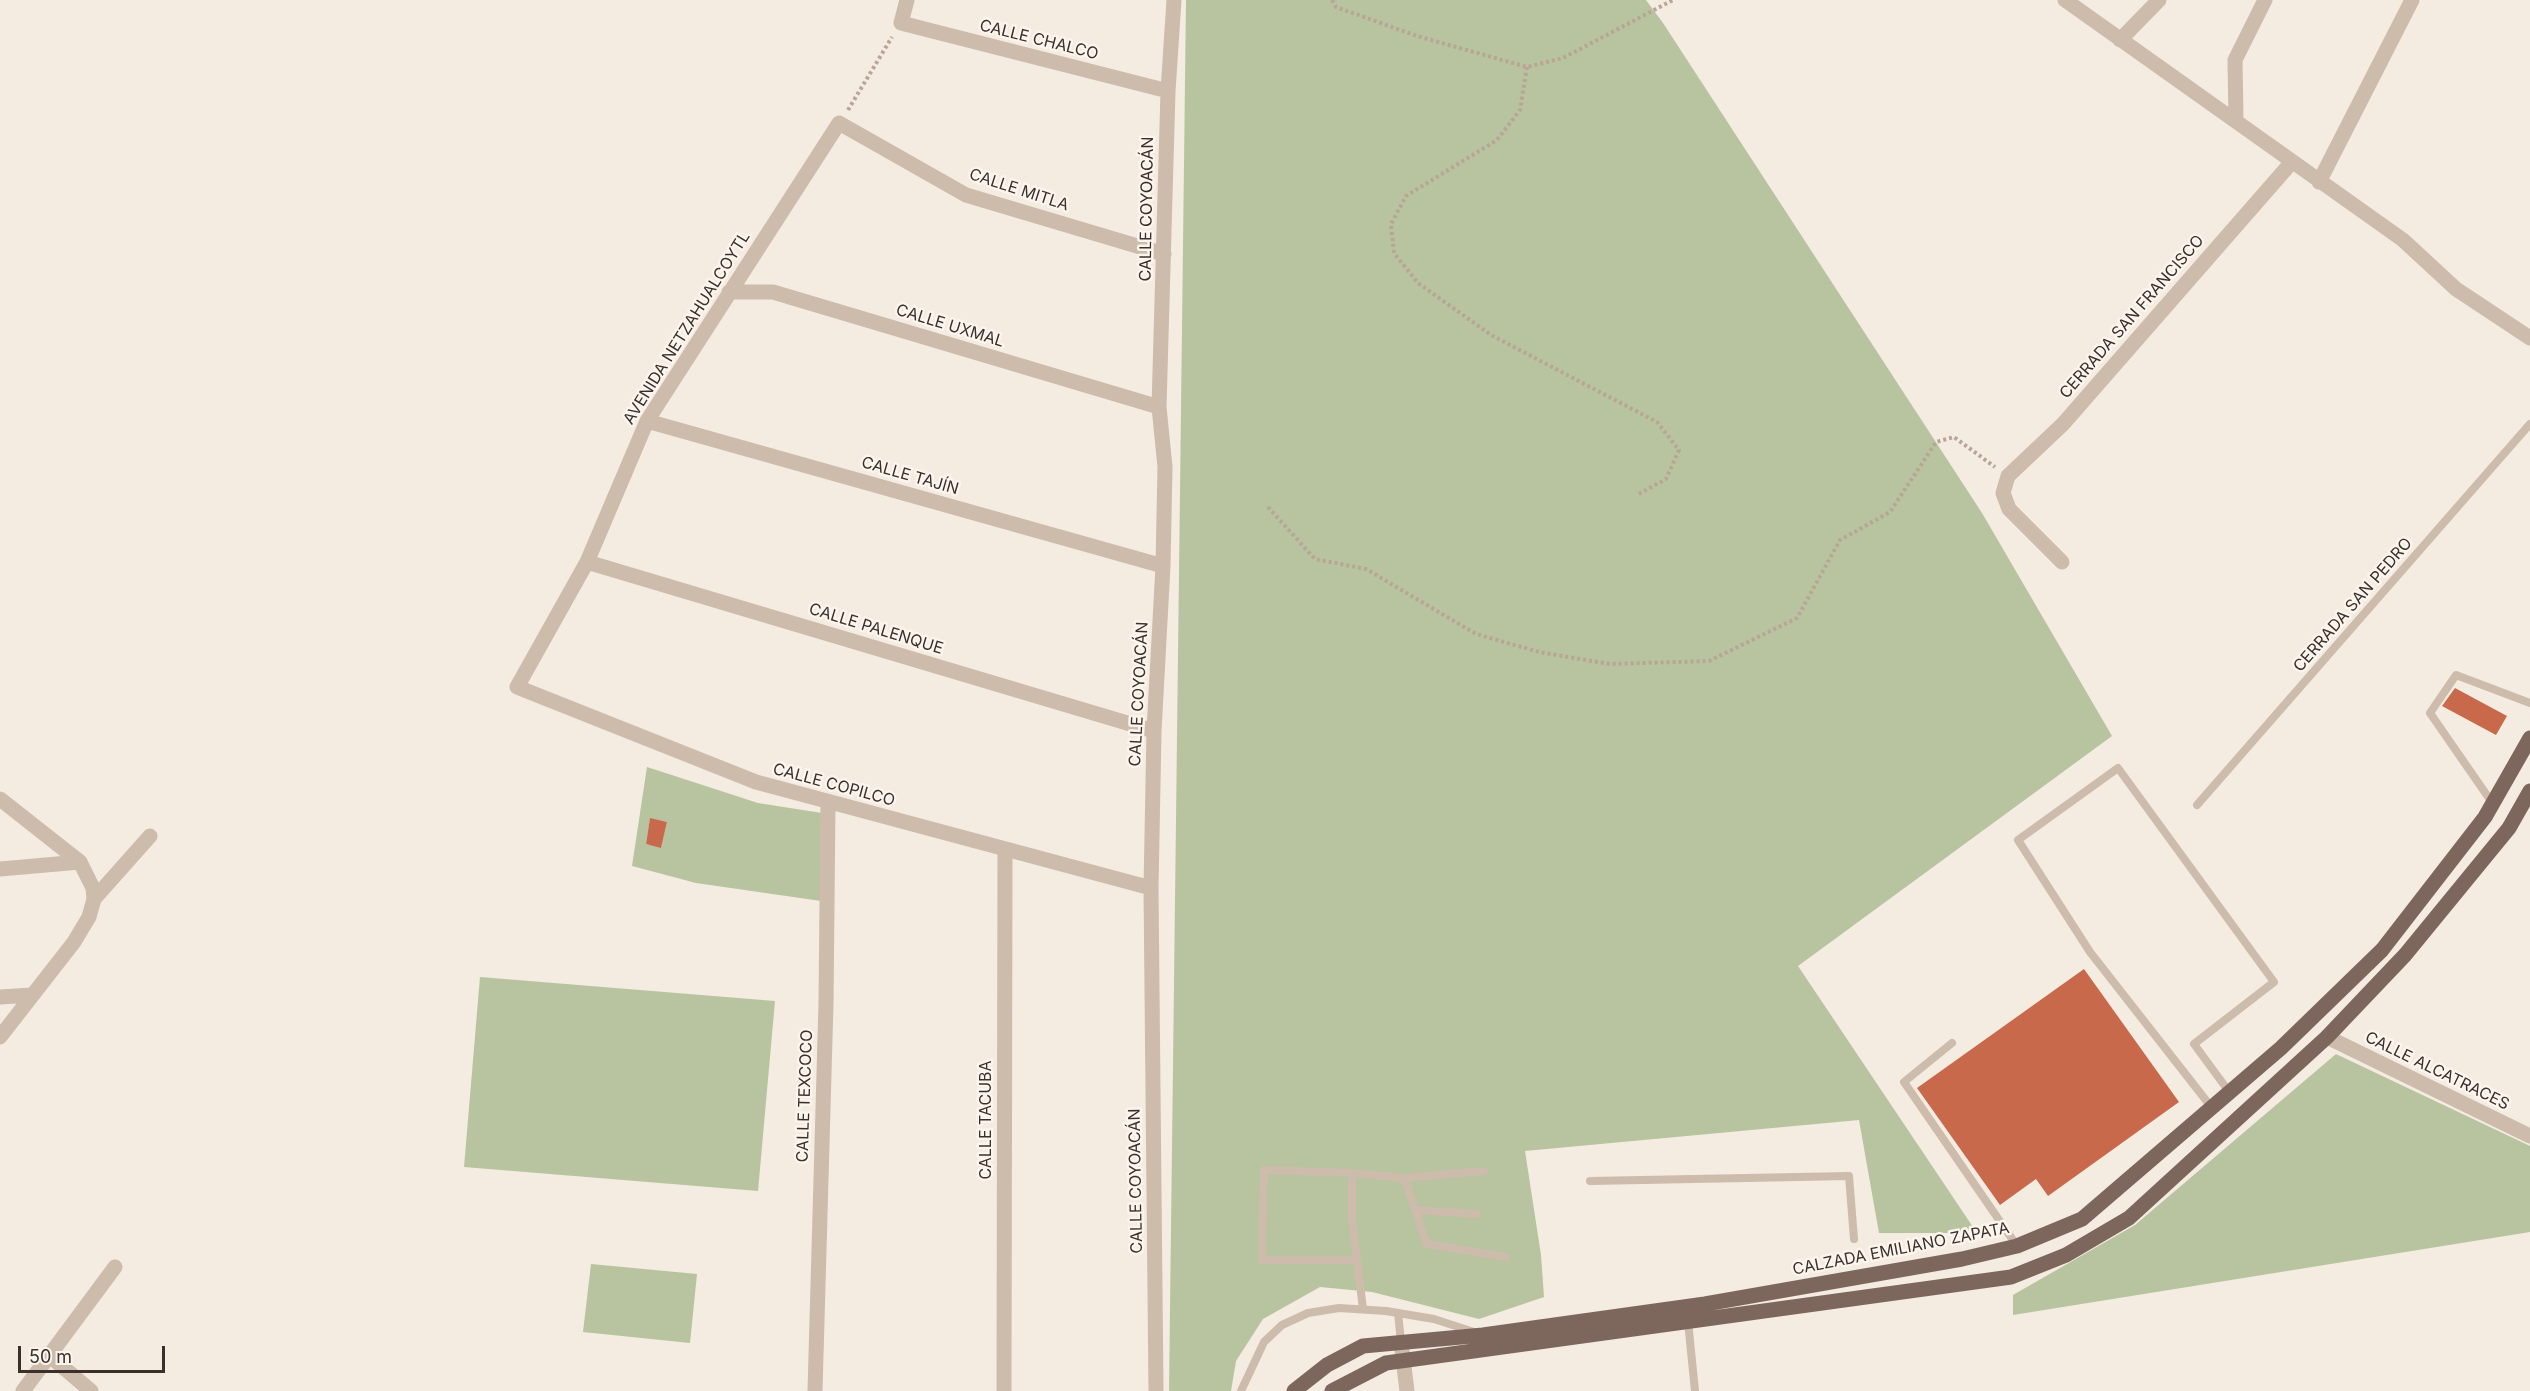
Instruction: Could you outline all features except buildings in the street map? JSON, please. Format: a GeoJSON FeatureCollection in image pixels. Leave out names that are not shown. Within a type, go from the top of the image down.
{"type":"FeatureCollection","features":[{"type":"Feature","properties":{"kind":"main road","name":"CALZADA EMILIANO ZAPATA"},"geometry":{"type":"LineString","coordinates":[[1294,1391],[1327,1365],[1363,1346],[1483,1335],[1716,1302],[1962,1259],[2017,1246],[2082,1219],[2282,1048],[2382,950],[2485,817],[2530,738]]}},
{"type":"Feature","properties":{"kind":"main road"},"geometry":{"type":"LineString","coordinates":[[1332,1391],[1386,1363],[2012,1276],[2066,1255],[2129,1218],[2327,1037],[2405,955],[2509,828],[2530,791]]}},
{"type":"Feature","properties":{"kind":"street"},"geometry":{"type":"LineString","coordinates":[[901,23],[907,0]]}},
{"type":"Feature","properties":{"kind":"street","name":"CALLE COYOACÁN"},"geometry":{"type":"LineString","coordinates":[[1156,1391],[1151,888],[1154,730],[1163,566],[1165,467],[1159,407],[1168,91],[1174,0]]}},
{"type":"Feature","properties":{"kind":"street"},"geometry":{"type":"LineString","coordinates":[[2065,0],[2236,120],[2291,163],[2403,240],[2456,289],[2529,335]]}},
{"type":"Feature","properties":{"kind":"street"},"geometry":{"type":"LineString","coordinates":[[2120,40],[2159,0]]}},
{"type":"Feature","properties":{"kind":"street"},"geometry":{"type":"LineString","coordinates":[[2236,120],[2235,60],[2265,0]]}},
{"type":"Feature","properties":{"kind":"street"},"geometry":{"type":"LineString","coordinates":[[2319,182],[2412,0]]}},
{"type":"Feature","properties":{"kind":"street","name":"CALLE CHALCO"},"geometry":{"type":"LineString","coordinates":[[901,23],[1168,91]]}},
{"type":"Feature","properties":{"kind":"street","name":"CALLE MITLA"},"geometry":{"type":"LineString","coordinates":[[839,123],[966,195],[1164,254]]}},
{"type":"Feature","properties":{"kind":"street","name":"AVENIDA NETZAHUALCOYTL"},"geometry":{"type":"LineString","coordinates":[[517,687],[587,562],[647,421],[839,123]]}},
{"type":"Feature","properties":{"kind":"street","name":"CERRADA SAN FRANCISCO"},"geometry":{"type":"LineString","coordinates":[[2008,476],[2063,424],[2291,163]]}},
{"type":"Feature","properties":{"kind":"street","name":"CALLE UXMAL"},"geometry":{"type":"LineString","coordinates":[[729,292],[773,291],[1159,407]]}},
{"type":"Feature","properties":{"kind":"street","name":"CALLE TAJÍN"},"geometry":{"type":"LineString","coordinates":[[647,421],[1163,566]]}},
{"type":"Feature","properties":{"kind":"street"},"geometry":{"type":"LineString","coordinates":[[2008,476],[2003,493],[2009,509],[2062,562]]}},
{"type":"Feature","properties":{"kind":"street","name":"CALLE PALENQUE"},"geometry":{"type":"LineString","coordinates":[[587,562],[1154,730]]}},
{"type":"Feature","properties":{"kind":"street","name":"CALLE COPILCO"},"geometry":{"type":"LineString","coordinates":[[517,687],[756,782],[1151,888]]}},
{"type":"Feature","properties":{"kind":"street"},"geometry":{"type":"LineString","coordinates":[[0,799],[80,862],[93,888],[94,899],[89,916],[74,942],[0,1037]]}},
{"type":"Feature","properties":{"kind":"street","name":"CALLE TEXCOCO"},"geometry":{"type":"LineString","coordinates":[[815,1391],[826,1003],[828,803]]}},
{"type":"Feature","properties":{"kind":"street"},"geometry":{"type":"LineString","coordinates":[[94,899],[150,836]]}},
{"type":"Feature","properties":{"kind":"street","name":"CALLE TACUBA"},"geometry":{"type":"LineString","coordinates":[[1004,1391],[1005,849]]}},
{"type":"Feature","properties":{"kind":"street"},"geometry":{"type":"LineString","coordinates":[[0,869],[80,862]]}},
{"type":"Feature","properties":{"kind":"street"},"geometry":{"type":"LineString","coordinates":[[0,997],[32,995]]}},
{"type":"Feature","properties":{"kind":"street","name":"CALLE ALCATRACES"},"geometry":{"type":"LineString","coordinates":[[2327,1037],[2530,1136]]}},
{"type":"Feature","properties":{"kind":"street"},"geometry":{"type":"LineString","coordinates":[[23,1391],[115,1267]]}},
{"type":"Feature","properties":{"kind":"street"},"geometry":{"type":"LineString","coordinates":[[1401,1342],[1407,1391]]}},
{"type":"Feature","properties":{"kind":"street"},"geometry":{"type":"LineString","coordinates":[[50,1356],[90,1391]]}},
{"type":"Feature","properties":{"kind":"lane","name":"CERRADA SAN PEDRO"},"geometry":{"type":"LineString","coordinates":[[2197,805],[2530,424]]}},
{"type":"Feature","properties":{"kind":"lane"},"geometry":{"type":"LineString","coordinates":[[2493,804],[2430,713],[2456,675],[2530,703]]}},
{"type":"Feature","properties":{"kind":"lane"},"geometry":{"type":"LineString","coordinates":[[2212,1108],[2090,952],[2018,840],[2118,768],[2274,982],[2194,1044],[2230,1093]]}},
{"type":"Feature","properties":{"kind":"lane"},"geometry":{"type":"LineString","coordinates":[[1952,1043],[1904,1082],[2017,1246]]}},
{"type":"Feature","properties":{"kind":"lane"},"geometry":{"type":"LineString","coordinates":[[1356,1260],[1262,1260],[1264,1170],[1352,1173],[1404,1178],[1484,1171]]}},
{"type":"Feature","properties":{"kind":"lane"},"geometry":{"type":"LineString","coordinates":[[1352,1173],[1352,1220],[1363,1309]]}},
{"type":"Feature","properties":{"kind":"lane"},"geometry":{"type":"LineString","coordinates":[[1590,1180],[1849,1176],[1854,1239]]}},
{"type":"Feature","properties":{"kind":"lane"},"geometry":{"type":"LineString","coordinates":[[1404,1178],[1427,1244],[1506,1257]]}},
{"type":"Feature","properties":{"kind":"lane"},"geometry":{"type":"LineString","coordinates":[[1415,1210],[1477,1214]]}},
{"type":"Feature","properties":{"kind":"lane"},"geometry":{"type":"LineString","coordinates":[[1240,1391],[1263,1342],[1282,1325],[1323,1309],[1398,1312],[1434,1319],[1483,1335]]}},
{"type":"Feature","properties":{"kind":"lane"},"geometry":{"type":"LineString","coordinates":[[1398,1312],[1401,1342]]}},
{"type":"Feature","properties":{"kind":"lane"},"geometry":{"type":"LineString","coordinates":[[1688,1321],[1695,1391]]}},
{"type":"Feature","properties":{"kind":"path"},"geometry":{"type":"LineString","coordinates":[[1332,0],[1336,8],[1417,36],[1527,67],[1563,58],[1673,0]]}},
{"type":"Feature","properties":{"kind":"path"},"geometry":{"type":"LineString","coordinates":[[839,123],[901,23]]}},
{"type":"Feature","properties":{"kind":"path"},"geometry":{"type":"LineString","coordinates":[[1527,67],[1520,110],[1497,140],[1406,196],[1390,224],[1394,253],[1418,283],[1491,335],[1657,422],[1679,450],[1666,479],[1637,495]]}},
{"type":"Feature","properties":{"kind":"path"},"geometry":{"type":"LineString","coordinates":[[1269,507],[1315,559],[1366,569],[1476,634],[1539,652],[1610,664],[1709,661],[1797,618],[1840,540],[1890,512],[1936,442],[1954,437],[2008,476]]}},
{"type":"Feature","properties":{"kind":"green space"},"geometry":{"type":"Polygon","coordinates":[[[1186,0],[1646,0],[1982,513],[2112,736],[1798,966],[1977,1233],[1879,1233],[1859,1120],[1525,1151],[1541,1255],[1544,1297],[1479,1319],[1372,1292],[1320,1287],[1263,1319],[1236,1361],[1231,1391],[1169,1391],[1186,0]]]}},
{"type":"Feature","properties":{"kind":"green space"},"geometry":{"type":"Polygon","coordinates":[[[647,767],[758,803],[822,813],[821,901],[696,883],[632,866],[647,767]],[[650,819],[646,844],[661,847],[667,822],[650,819]]]}},
{"type":"Feature","properties":{"kind":"green space"},"geometry":{"type":"Polygon","coordinates":[[[480,977],[775,1001],[758,1191],[464,1167],[480,977]]]}},
{"type":"Feature","properties":{"kind":"green space"},"geometry":{"type":"Polygon","coordinates":[[[2336,1054],[2530,1146],[2530,1232],[2013,1315],[2013,1295],[2135,1225],[2336,1054]]]}},
{"type":"Feature","properties":{"kind":"green space"},"geometry":{"type":"Polygon","coordinates":[[[591,1264],[697,1274],[690,1343],[583,1332],[591,1264]]]}}]}
